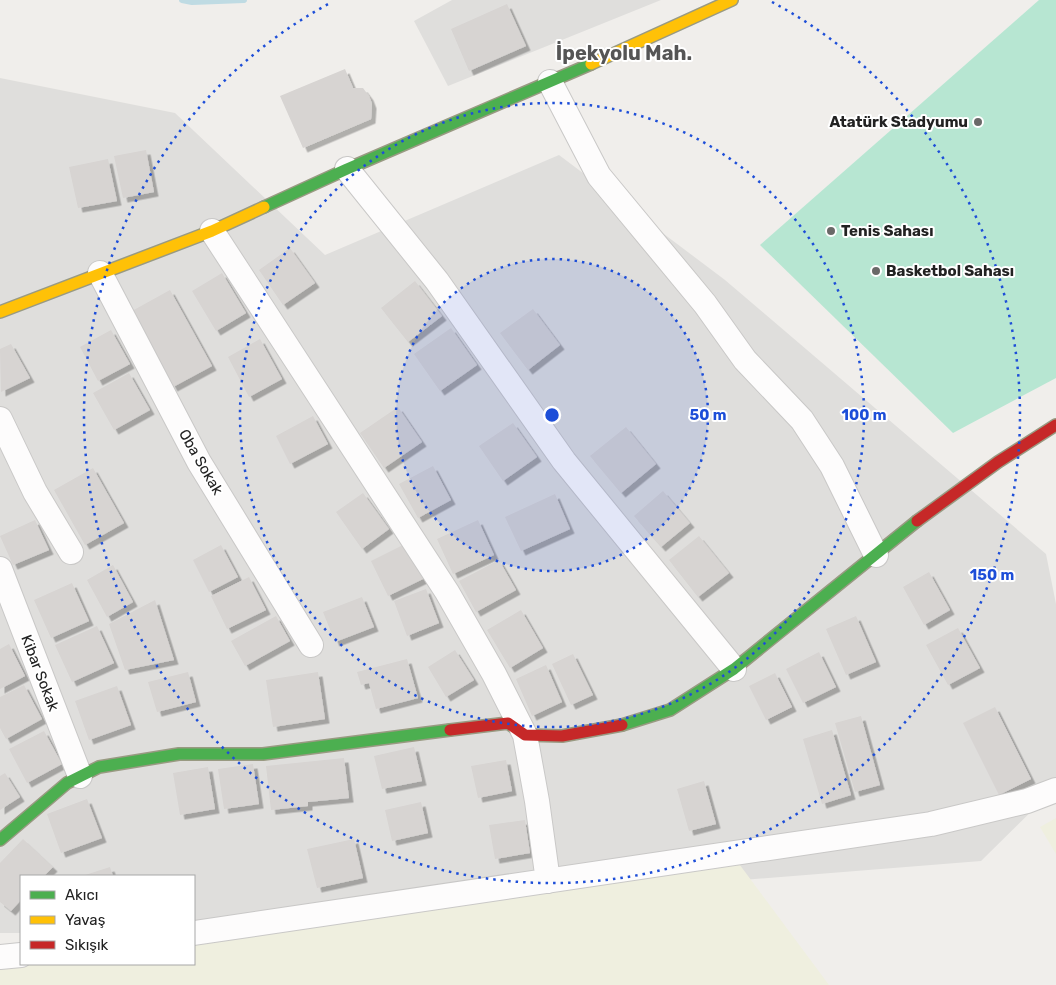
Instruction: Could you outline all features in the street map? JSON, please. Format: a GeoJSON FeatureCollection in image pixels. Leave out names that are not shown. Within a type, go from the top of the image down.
{"type":"FeatureCollection","features":[{"type":"Feature","properties":{"kind":"street"},"geometry":{"type":"LineString","coordinates":[[0,312],[212,231],[732,0]]}},
{"type":"Feature","properties":{"kind":"street"},"geometry":{"type":"LineString","coordinates":[[623,50],[745,0]]}},
{"type":"Feature","properties":{"kind":"street"},"geometry":{"type":"LineString","coordinates":[[550,82],[599,176],[705,304],[745,360],[802,420],[832,466],[876,554]]}},
{"type":"Feature","properties":{"kind":"street"},"geometry":{"type":"LineString","coordinates":[[348,170],[437,281],[564,461],[734,669]]}},
{"type":"Feature","properties":{"kind":"street"},"geometry":{"type":"LineString","coordinates":[[212,231],[448,592],[494,674],[525,735],[537,801],[548,880]]}},
{"type":"Feature","properties":{"kind":"street","name":"Oba Sokak"},"geometry":{"type":"LineString","coordinates":[[100,274],[199,462],[311,645]]}},
{"type":"Feature","properties":{"kind":"street"},"geometry":{"type":"LineString","coordinates":[[0,419],[35,492],[71,552]]}},
{"type":"Feature","properties":{"kind":"street"},"geometry":{"type":"LineString","coordinates":[[0,840],[66,783],[99,767],[178,754],[263,754],[508,723],[525,735],[562,736],[623,725],[670,710],[734,669],[921,518],[998,462],[1056,425]]}},
{"type":"Feature","properties":{"kind":"street","name":"Kibar Sokak"},"geometry":{"type":"LineString","coordinates":[[0,569],[80,776]]}},
{"type":"Feature","properties":{"kind":"street"},"geometry":{"type":"LineString","coordinates":[[195,933],[931,824],[1027,801],[1056,790]]}},
{"type":"Feature","properties":{"kind":"street"},"geometry":{"type":"LineString","coordinates":[[0,957],[20,955]]}},
{"type":"Feature","properties":{"kind":"shaded area"},"geometry":{"type":"Polygon","coordinates":[[[452,0],[661,0],[448,86],[414,21],[452,0]]]}},
{"type":"Feature","properties":{"kind":"shaded area"},"geometry":{"type":"Polygon","coordinates":[[[0,78],[175,113],[325,255],[559,155],[725,280],[1046,554],[1056,604],[1056,787],[981,861],[195,924],[195,875],[20,875],[20,933],[0,933],[0,78]]]}},
{"type":"Feature","properties":{"kind":"green space","name":"Atatürk Stadyumu"},"geometry":{"type":"Polygon","coordinates":[[[1039,0],[1056,0],[1056,378],[953,433],[760,245],[1039,0]]]}},
{"type":"Feature","properties":{"kind":"green space"},"geometry":{"type":"Polygon","coordinates":[[[1056,818],[1056,854],[1040,827],[1056,818]]]}},
{"type":"Feature","properties":{"kind":"green space"},"geometry":{"type":"Polygon","coordinates":[[[731,853],[829,985],[0,985],[0,957],[20,965],[195,965],[195,933],[731,853]]]}},
{"type":"Feature","properties":{"kind":"building"},"geometry":{"type":"Polygon","coordinates":[[[507,4],[526,46],[469,71],[451,29],[507,4]]]}},
{"type":"Feature","properties":{"kind":"building"},"geometry":{"type":"Polygon","coordinates":[[[345,69],[353,88],[363,88],[369,96],[372,104],[371,119],[303,148],[280,96],[345,69]]]}},
{"type":"Feature","properties":{"kind":"building"},"geometry":{"type":"Polygon","coordinates":[[[146,150],[154,192],[123,198],[114,156],[146,150]]]}},
{"type":"Feature","properties":{"kind":"building"},"geometry":{"type":"Polygon","coordinates":[[[108,159],[117,201],[78,208],[69,167],[108,159]]]}},
{"type":"Feature","properties":{"kind":"building"},"geometry":{"type":"Polygon","coordinates":[[[290,248],[315,283],[283,305],[259,270],[290,248]]]}},
{"type":"Feature","properties":{"kind":"building"},"geometry":{"type":"Polygon","coordinates":[[[222,273],[246,313],[216,331],[192,291],[222,273]]]}},
{"type":"Feature","properties":{"kind":"building"},"geometry":{"type":"Polygon","coordinates":[[[415,281],[442,316],[408,342],[381,308],[415,281]]]}},
{"type":"Feature","properties":{"kind":"building"},"geometry":{"type":"Polygon","coordinates":[[[170,290],[212,366],[173,387],[132,311],[170,290]]]}},
{"type":"Feature","properties":{"kind":"building"},"geometry":{"type":"Polygon","coordinates":[[[533,309],[560,345],[528,370],[500,333],[533,309]]]}},
{"type":"Feature","properties":{"kind":"building"},"geometry":{"type":"Polygon","coordinates":[[[451,328],[477,365],[440,391],[414,354],[451,328]]]}},
{"type":"Feature","properties":{"kind":"building"},"geometry":{"type":"Polygon","coordinates":[[[111,330],[130,364],[98,381],[80,347],[111,330]]]}},
{"type":"Feature","properties":{"kind":"building"},"geometry":{"type":"Polygon","coordinates":[[[260,339],[282,379],[249,397],[228,357],[260,339]]]}},
{"type":"Feature","properties":{"kind":"building"},"geometry":{"type":"Polygon","coordinates":[[[11,344],[30,378],[1,392],[0,349],[11,344]]]}},
{"type":"Feature","properties":{"kind":"building"},"geometry":{"type":"Polygon","coordinates":[[[129,373],[150,410],[114,430],[93,393],[129,373]]]}},
{"type":"Feature","properties":{"kind":"building"},"geometry":{"type":"Polygon","coordinates":[[[398,407],[422,442],[384,468],[360,433],[398,407]]]}},
{"type":"Feature","properties":{"kind":"building"},"geometry":{"type":"Polygon","coordinates":[[[313,416],[328,444],[290,464],[276,436],[313,416]]]}},
{"type":"Feature","properties":{"kind":"building"},"geometry":{"type":"Polygon","coordinates":[[[513,423],[537,457],[503,481],[479,446],[513,423]]]}},
{"type":"Feature","properties":{"kind":"building"},"geometry":{"type":"Polygon","coordinates":[[[626,427],[656,464],[621,493],[590,456],[626,427]]]}},
{"type":"Feature","properties":{"kind":"building"},"geometry":{"type":"Polygon","coordinates":[[[433,466],[451,500],[418,518],[399,484],[433,466]]]}},
{"type":"Feature","properties":{"kind":"building"},"geometry":{"type":"Polygon","coordinates":[[[93,468],[124,523],[85,545],[54,490],[93,468]]]}},
{"type":"Feature","properties":{"kind":"building"},"geometry":{"type":"Polygon","coordinates":[[[663,491],[690,523],[661,547],[634,516],[663,491]]]}},
{"type":"Feature","properties":{"kind":"building"},"geometry":{"type":"Polygon","coordinates":[[[363,493],[389,529],[362,549],[336,512],[363,493]]]}},
{"type":"Feature","properties":{"kind":"building"},"geometry":{"type":"Polygon","coordinates":[[[555,494],[570,529],[521,551],[505,517],[555,494]]]}},
{"type":"Feature","properties":{"kind":"building"},"geometry":{"type":"Polygon","coordinates":[[[35,520],[49,550],[13,565],[0,536],[35,520]]]}},
{"type":"Feature","properties":{"kind":"building"},"geometry":{"type":"Polygon","coordinates":[[[478,520],[494,555],[453,574],[437,539],[478,520]]]}},
{"type":"Feature","properties":{"kind":"building"},"geometry":{"type":"Polygon","coordinates":[[[699,536],[729,573],[698,597],[669,560],[699,536]]]}},
{"type":"Feature","properties":{"kind":"building"},"geometry":{"type":"Polygon","coordinates":[[[407,543],[425,578],[388,596],[371,561],[407,543]]]}},
{"type":"Feature","properties":{"kind":"building"},"geometry":{"type":"Polygon","coordinates":[[[221,545],[238,577],[209,592],[193,560],[221,545]]]}},
{"type":"Feature","properties":{"kind":"building"},"geometry":{"type":"Polygon","coordinates":[[[499,560],[516,590],[476,612],[459,581],[499,560]]]}},
{"type":"Feature","properties":{"kind":"building"},"geometry":{"type":"Polygon","coordinates":[[[113,565],[133,602],[107,617],[87,580],[113,565]]]}},
{"type":"Feature","properties":{"kind":"building"},"geometry":{"type":"Polygon","coordinates":[[[929,572],[950,610],[924,625],[903,587],[929,572]]]}},
{"type":"Feature","properties":{"kind":"building"},"geometry":{"type":"Polygon","coordinates":[[[249,577],[266,610],[227,629],[211,596],[249,577]]]}},
{"type":"Feature","properties":{"kind":"building"},"geometry":{"type":"Polygon","coordinates":[[[72,583],[89,621],[51,638],[34,600],[72,583]]]}},
{"type":"Feature","properties":{"kind":"building"},"geometry":{"type":"Polygon","coordinates":[[[426,589],[439,623],[407,636],[394,601],[426,589]]]}},
{"type":"Feature","properties":{"kind":"building"},"geometry":{"type":"Polygon","coordinates":[[[362,597],[374,627],[335,642],[323,612],[362,597]]]}},
{"type":"Feature","properties":{"kind":"building"},"geometry":{"type":"Polygon","coordinates":[[[155,600],[174,660],[125,670],[109,624],[155,600]]]}},
{"type":"Feature","properties":{"kind":"building"},"geometry":{"type":"Polygon","coordinates":[[[521,610],[543,648],[510,668],[487,630],[521,610]]]}},
{"type":"Feature","properties":{"kind":"building"},"geometry":{"type":"Polygon","coordinates":[[[276,616],[290,641],[245,666],[231,641],[276,616]]]}},
{"type":"Feature","properties":{"kind":"building"},"geometry":{"type":"Polygon","coordinates":[[[856,616],[876,662],[846,675],[826,629],[856,616]]]}},
{"type":"Feature","properties":{"kind":"building"},"geometry":{"type":"Polygon","coordinates":[[[97,626],[114,663],[72,682],[55,645],[97,626]]]}},
{"type":"Feature","properties":{"kind":"building"},"geometry":{"type":"Polygon","coordinates":[[[958,628],[980,668],[948,685],[926,645],[958,628]]]}},
{"type":"Feature","properties":{"kind":"building"},"geometry":{"type":"Polygon","coordinates":[[[9,644],[25,676],[0,689],[0,649],[9,644]]]}},
{"type":"Feature","properties":{"kind":"building"},"geometry":{"type":"Polygon","coordinates":[[[455,650],[474,680],[446,697],[428,667],[455,650]]]}},
{"type":"Feature","properties":{"kind":"building"},"geometry":{"type":"Polygon","coordinates":[[[819,652],[836,687],[803,703],[786,669],[819,652]]]}},
{"type":"Feature","properties":{"kind":"building"},"geometry":{"type":"Polygon","coordinates":[[[573,654],[593,695],[571,705],[552,664],[573,654]]]}},
{"type":"Feature","properties":{"kind":"building"},"geometry":{"type":"Polygon","coordinates":[[[407,659],[418,698],[376,709],[369,683],[361,685],[357,672],[407,659]]]}},
{"type":"Feature","properties":{"kind":"building"},"geometry":{"type":"Polygon","coordinates":[[[546,665],[562,702],[532,716],[516,679],[546,665]]]}},
{"type":"Feature","properties":{"kind":"building"},"geometry":{"type":"Polygon","coordinates":[[[188,672],[196,702],[157,712],[148,682],[188,672]]]}},
{"type":"Feature","properties":{"kind":"building"},"geometry":{"type":"Polygon","coordinates":[[[318,672],[325,719],[273,727],[266,680],[318,672]]]}},
{"type":"Feature","properties":{"kind":"building"},"geometry":{"type":"Polygon","coordinates":[[[775,673],[792,707],[766,720],[749,686],[775,673]]]}},
{"type":"Feature","properties":{"kind":"building"},"geometry":{"type":"Polygon","coordinates":[[[24,685],[42,719],[6,739],[0,728],[0,697],[24,685]]]}},
{"type":"Feature","properties":{"kind":"building"},"geometry":{"type":"Polygon","coordinates":[[[117,686],[131,725],[89,740],[75,701],[117,686]]]}},
{"type":"Feature","properties":{"kind":"building"},"geometry":{"type":"Polygon","coordinates":[[[995,707],[1031,779],[999,795],[963,723],[995,707]]]}},
{"type":"Feature","properties":{"kind":"building"},"geometry":{"type":"Polygon","coordinates":[[[861,716],[880,785],[855,792],[835,723],[861,716]]]}},
{"type":"Feature","properties":{"kind":"building"},"geometry":{"type":"Polygon","coordinates":[[[832,730],[851,795],[822,804],[803,739],[832,730]]]}},
{"type":"Feature","properties":{"kind":"building"},"geometry":{"type":"Polygon","coordinates":[[[44,731],[62,764],[27,783],[9,749],[44,731]]]}},
{"type":"Feature","properties":{"kind":"building"},"geometry":{"type":"Polygon","coordinates":[[[414,747],[422,781],[382,789],[374,756],[414,747]]]}},
{"type":"Feature","properties":{"kind":"building"},"geometry":{"type":"Polygon","coordinates":[[[344,758],[349,798],[308,802],[308,806],[271,810],[266,766],[344,758]]]}},
{"type":"Feature","properties":{"kind":"building"},"geometry":{"type":"Polygon","coordinates":[[[506,760],[512,791],[478,798],[471,766],[506,760]]]}},
{"type":"Feature","properties":{"kind":"building"},"geometry":{"type":"Polygon","coordinates":[[[253,764],[259,804],[224,809],[218,769],[253,764]]]}},
{"type":"Feature","properties":{"kind":"building"},"geometry":{"type":"Polygon","coordinates":[[[208,767],[215,809],[180,815],[173,773],[208,767]]]}},
{"type":"Feature","properties":{"kind":"building"},"geometry":{"type":"Polygon","coordinates":[[[5,773],[20,797],[0,810],[0,776],[5,773]]]}},
{"type":"Feature","properties":{"kind":"building"},"geometry":{"type":"Polygon","coordinates":[[[704,781],[716,824],[689,831],[677,789],[704,781]]]}},
{"type":"Feature","properties":{"kind":"building"},"geometry":{"type":"Polygon","coordinates":[[[87,799],[102,838],[61,853],[47,814],[87,799]]]}},
{"type":"Feature","properties":{"kind":"building"},"geometry":{"type":"Polygon","coordinates":[[[421,802],[428,833],[392,841],[385,810],[421,802]]]}},
{"type":"Feature","properties":{"kind":"building"},"geometry":{"type":"Polygon","coordinates":[[[525,820],[530,853],[495,859],[489,825],[525,820]]]}},
{"type":"Feature","properties":{"kind":"building"},"geometry":{"type":"Polygon","coordinates":[[[23,839],[53,867],[45,875],[20,875],[20,901],[11,911],[0,902],[0,863],[23,839]]]}},
{"type":"Feature","properties":{"kind":"building"},"geometry":{"type":"Polygon","coordinates":[[[354,839],[363,878],[317,888],[307,849],[354,839]]]}},
{"type":"Feature","properties":{"kind":"building"},"geometry":{"type":"Polygon","coordinates":[[[110,867],[113,875],[85,875],[110,867]]]}},
{"type":"Feature","properties":{"kind":"waterway"},"geometry":{"type":"LineString","coordinates":[[182,0],[192,2],[244,0]]}},
{"type":"Feature","properties":{"kind":"traffic: fast"},"geometry":{"type":"LineString","coordinates":[[264,207],[347,169],[591,64]]}},
{"type":"Feature","properties":{"kind":"traffic: fast"},"geometry":{"type":"LineString","coordinates":[[622,725],[670,710],[734,669],[917,521]]}},
{"type":"Feature","properties":{"kind":"traffic: fast"},"geometry":{"type":"LineString","coordinates":[[0,840],[67,783],[99,767],[179,754],[263,754],[450,730]]}},
{"type":"Feature","properties":{"kind":"traffic: slow"},"geometry":{"type":"LineString","coordinates":[[591,64],[732,0]]}},
{"type":"Feature","properties":{"kind":"traffic: slow"},"geometry":{"type":"LineString","coordinates":[[0,312],[212,231],[264,207]]}},
{"type":"Feature","properties":{"kind":"traffic: jam"},"geometry":{"type":"LineString","coordinates":[[917,521],[998,462],[1056,425]]}},
{"type":"Feature","properties":{"kind":"traffic: jam"},"geometry":{"type":"LineString","coordinates":[[450,730],[508,723],[525,735],[562,736],[622,725]]}},
{"type":"Feature","properties":{"kind":"place","name":"Atatürk Stadyumu"},"geometry":{"type":"Point","coordinates":[978,122]}},
{"type":"Feature","properties":{"kind":"place","name":"Tenis Sahası"},"geometry":{"type":"Point","coordinates":[831,231]}},
{"type":"Feature","properties":{"kind":"place","name":"Basketbol Sahası"},"geometry":{"type":"Point","coordinates":[876,271]}},
{"type":"Feature","properties":{"kind":"district","name":"İpekyolu Mah."},"geometry":{"type":"Point","coordinates":[624,53]}}]}
